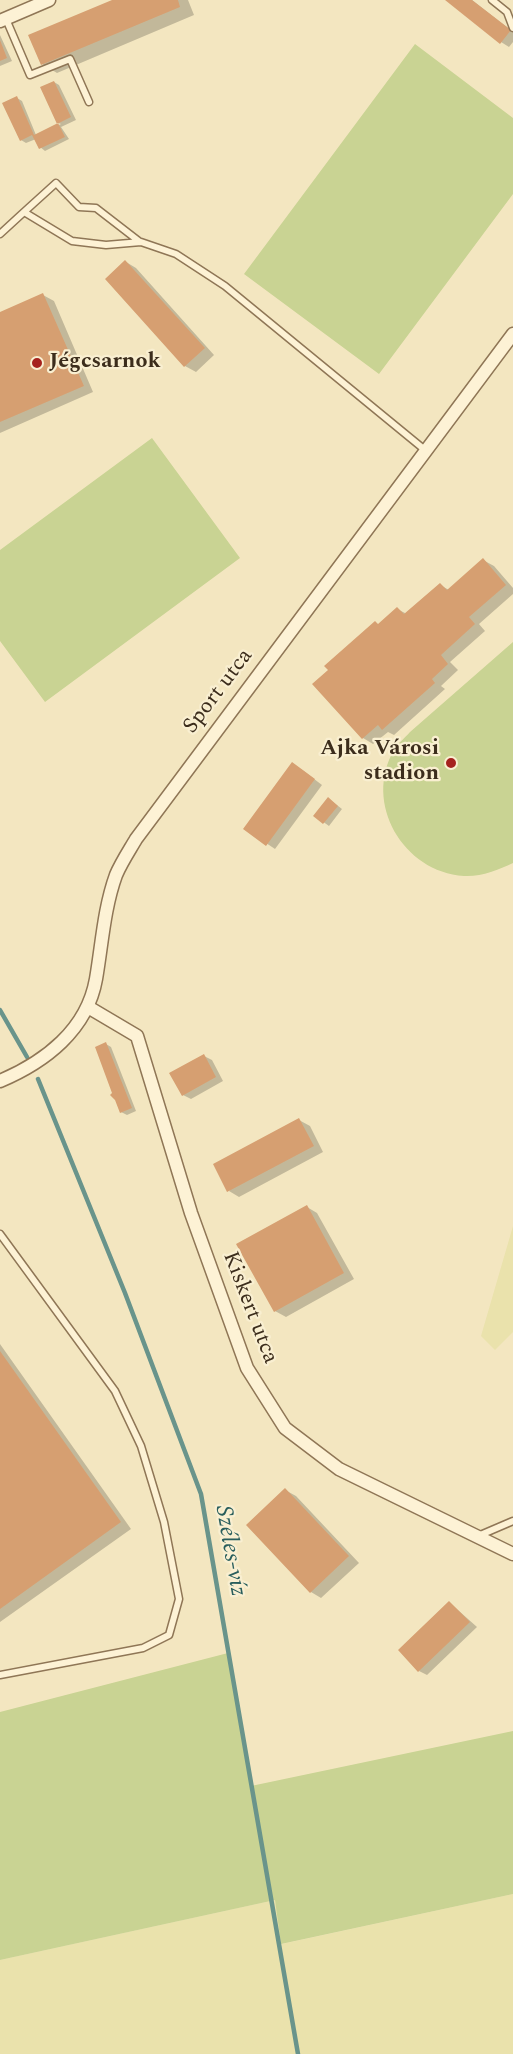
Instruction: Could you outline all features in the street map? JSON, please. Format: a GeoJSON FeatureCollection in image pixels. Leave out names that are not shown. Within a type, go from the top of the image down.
{"type":"FeatureCollection","features":[{"type":"Feature","properties":{"kind":"street"},"geometry":{"type":"LineString","coordinates":[[3,20],[49,0]]}},
{"type":"Feature","properties":{"kind":"street","name":"Sport utca"},"geometry":{"type":"LineString","coordinates":[[0,1081],[42,1061],[70,1035],[88,1007],[96,982],[104,920],[116,874],[136,839],[513,334]]}},
{"type":"Feature","properties":{"kind":"street","name":"Kiskert utca"},"geometry":{"type":"LineString","coordinates":[[88,1007],[137,1036],[191,1213],[247,1368],[285,1428],[339,1469],[513,1554]]}},
{"type":"Feature","properties":{"kind":"lane"},"geometry":{"type":"LineString","coordinates":[[492,0],[507,12],[513,28]]}},
{"type":"Feature","properties":{"kind":"lane"},"geometry":{"type":"LineString","coordinates":[[3,20],[30,75],[70,59],[89,102]]}},
{"type":"Feature","properties":{"kind":"lane"},"geometry":{"type":"LineString","coordinates":[[0,234],[56,183],[79,207],[96,208],[141,242],[176,254],[225,286],[425,450]]}},
{"type":"Feature","properties":{"kind":"lane"},"geometry":{"type":"LineString","coordinates":[[24,212],[72,241],[106,245],[141,242]]}},
{"type":"Feature","properties":{"kind":"lane"},"geometry":{"type":"LineString","coordinates":[[0,1234],[115,1391],[141,1446],[161,1511],[179,1599],[169,1635],[143,1648],[0,1675]]}},
{"type":"Feature","properties":{"kind":"lane"},"geometry":{"type":"LineString","coordinates":[[477,1536],[513,1521]]}},
{"type":"Feature","properties":{"kind":"shaded area"},"geometry":{"type":"Polygon","coordinates":[[[513,1226],[513,1332],[495,1350],[481,1336],[513,1226]]]}},
{"type":"Feature","properties":{"kind":"shaded area"},"geometry":{"type":"Polygon","coordinates":[[[513,1894],[513,2054],[0,2054],[0,1960],[275,1900],[282,1944],[513,1894]]]}},
{"type":"Feature","properties":{"kind":"green space"},"geometry":{"type":"Polygon","coordinates":[[[415,44],[513,118],[513,194],[379,374],[244,274],[415,44]]]}},
{"type":"Feature","properties":{"kind":"green space"},"geometry":{"type":"Polygon","coordinates":[[[152,438],[240,558],[45,702],[0,641],[0,550],[152,438]]]}},
{"type":"Feature","properties":{"kind":"green space","name":"Ajka Városi stadion"},"geometry":{"type":"Polygon","coordinates":[[[513,642],[513,863],[477,875],[464,876],[442,872],[423,862],[407,848],[394,831],[386,812],[383,791],[386,770],[397,745],[513,642]]]}},
{"type":"Feature","properties":{"kind":"green space"},"geometry":{"type":"Polygon","coordinates":[[[228,1653],[251,1786],[513,1731],[513,1894],[281,1944],[275,1900],[0,1960],[0,1712],[228,1653]]]}},
{"type":"Feature","properties":{"kind":"building"},"geometry":{"type":"Polygon","coordinates":[[[112,0],[178,0],[180,7],[41,65],[28,35],[112,0]]]}},
{"type":"Feature","properties":{"kind":"building"},"geometry":{"type":"Polygon","coordinates":[[[445,0],[472,0],[511,30],[500,44],[445,0]]]}},
{"type":"Feature","properties":{"kind":"building"},"geometry":{"type":"Polygon","coordinates":[[[0,40],[7,58],[0,61],[0,40]]]}},
{"type":"Feature","properties":{"kind":"building"},"geometry":{"type":"Polygon","coordinates":[[[54,81],[71,117],[57,124],[40,87],[54,81]]]}},
{"type":"Feature","properties":{"kind":"building"},"geometry":{"type":"Polygon","coordinates":[[[17,96],[34,135],[58,123],[65,137],[39,149],[32,135],[20,141],[2,103],[17,96]]]}},
{"type":"Feature","properties":{"kind":"building"},"geometry":{"type":"Polygon","coordinates":[[[125,260],[205,348],[184,367],[105,279],[125,260]]]}},
{"type":"Feature","properties":{"kind":"building","name":"Jégcsarnok"},"geometry":{"type":"Polygon","coordinates":[[[43,293],[84,386],[0,422],[0,312],[43,293]]]}},
{"type":"Feature","properties":{"kind":"building"},"geometry":{"type":"Polygon","coordinates":[[[483,558],[506,585],[469,617],[475,624],[441,655],[448,664],[432,679],[435,683],[382,730],[378,725],[362,739],[312,684],[328,670],[324,666],[375,621],[378,624],[397,607],[404,614],[440,583],[447,590],[483,558]]]}},
{"type":"Feature","properties":{"kind":"building"},"geometry":{"type":"Polygon","coordinates":[[[292,762],[315,779],[266,846],[243,829],[292,762]]]}},
{"type":"Feature","properties":{"kind":"building"},"geometry":{"type":"Polygon","coordinates":[[[328,797],[338,806],[323,824],[313,816],[328,797]]]}},
{"type":"Feature","properties":{"kind":"building"},"geometry":{"type":"Polygon","coordinates":[[[106,1042],[132,1108],[120,1113],[115,1100],[110,1095],[112,1093],[95,1047],[106,1042]]]}},
{"type":"Feature","properties":{"kind":"building"},"geometry":{"type":"Polygon","coordinates":[[[204,1054],[216,1077],[182,1096],[169,1073],[204,1054]]]}},
{"type":"Feature","properties":{"kind":"building"},"geometry":{"type":"Polygon","coordinates":[[[299,1118],[314,1146],[227,1192],[213,1164],[299,1118]]]}},
{"type":"Feature","properties":{"kind":"building"},"geometry":{"type":"Polygon","coordinates":[[[307,1205],[344,1273],[274,1312],[236,1244],[307,1205]]]}},
{"type":"Feature","properties":{"kind":"building"},"geometry":{"type":"Polygon","coordinates":[[[0,1351],[121,1522],[0,1609],[0,1351]]]}},
{"type":"Feature","properties":{"kind":"building"},"geometry":{"type":"Polygon","coordinates":[[[285,1488],[349,1556],[310,1593],[246,1525],[285,1488]]]}},
{"type":"Feature","properties":{"kind":"building"},"geometry":{"type":"Polygon","coordinates":[[[449,1601],[470,1622],[418,1672],[398,1650],[449,1601]]]}},
{"type":"Feature","properties":{"kind":"waterway","name":"Széles-víz"},"geometry":{"type":"LineString","coordinates":[[0,1010],[27,1057]]}},
{"type":"Feature","properties":{"kind":"waterway","name":"Széles-víz"},"geometry":{"type":"LineString","coordinates":[[38,1079],[125,1293],[201,1494],[298,2054]]}},
{"type":"Feature","properties":{"kind":"place","name":"Jégcsarnok"},"geometry":{"type":"Point","coordinates":[37,363]}},
{"type":"Feature","properties":{"kind":"place","name":"Ajka Városi stadion"},"geometry":{"type":"Point","coordinates":[451,763]}}]}
